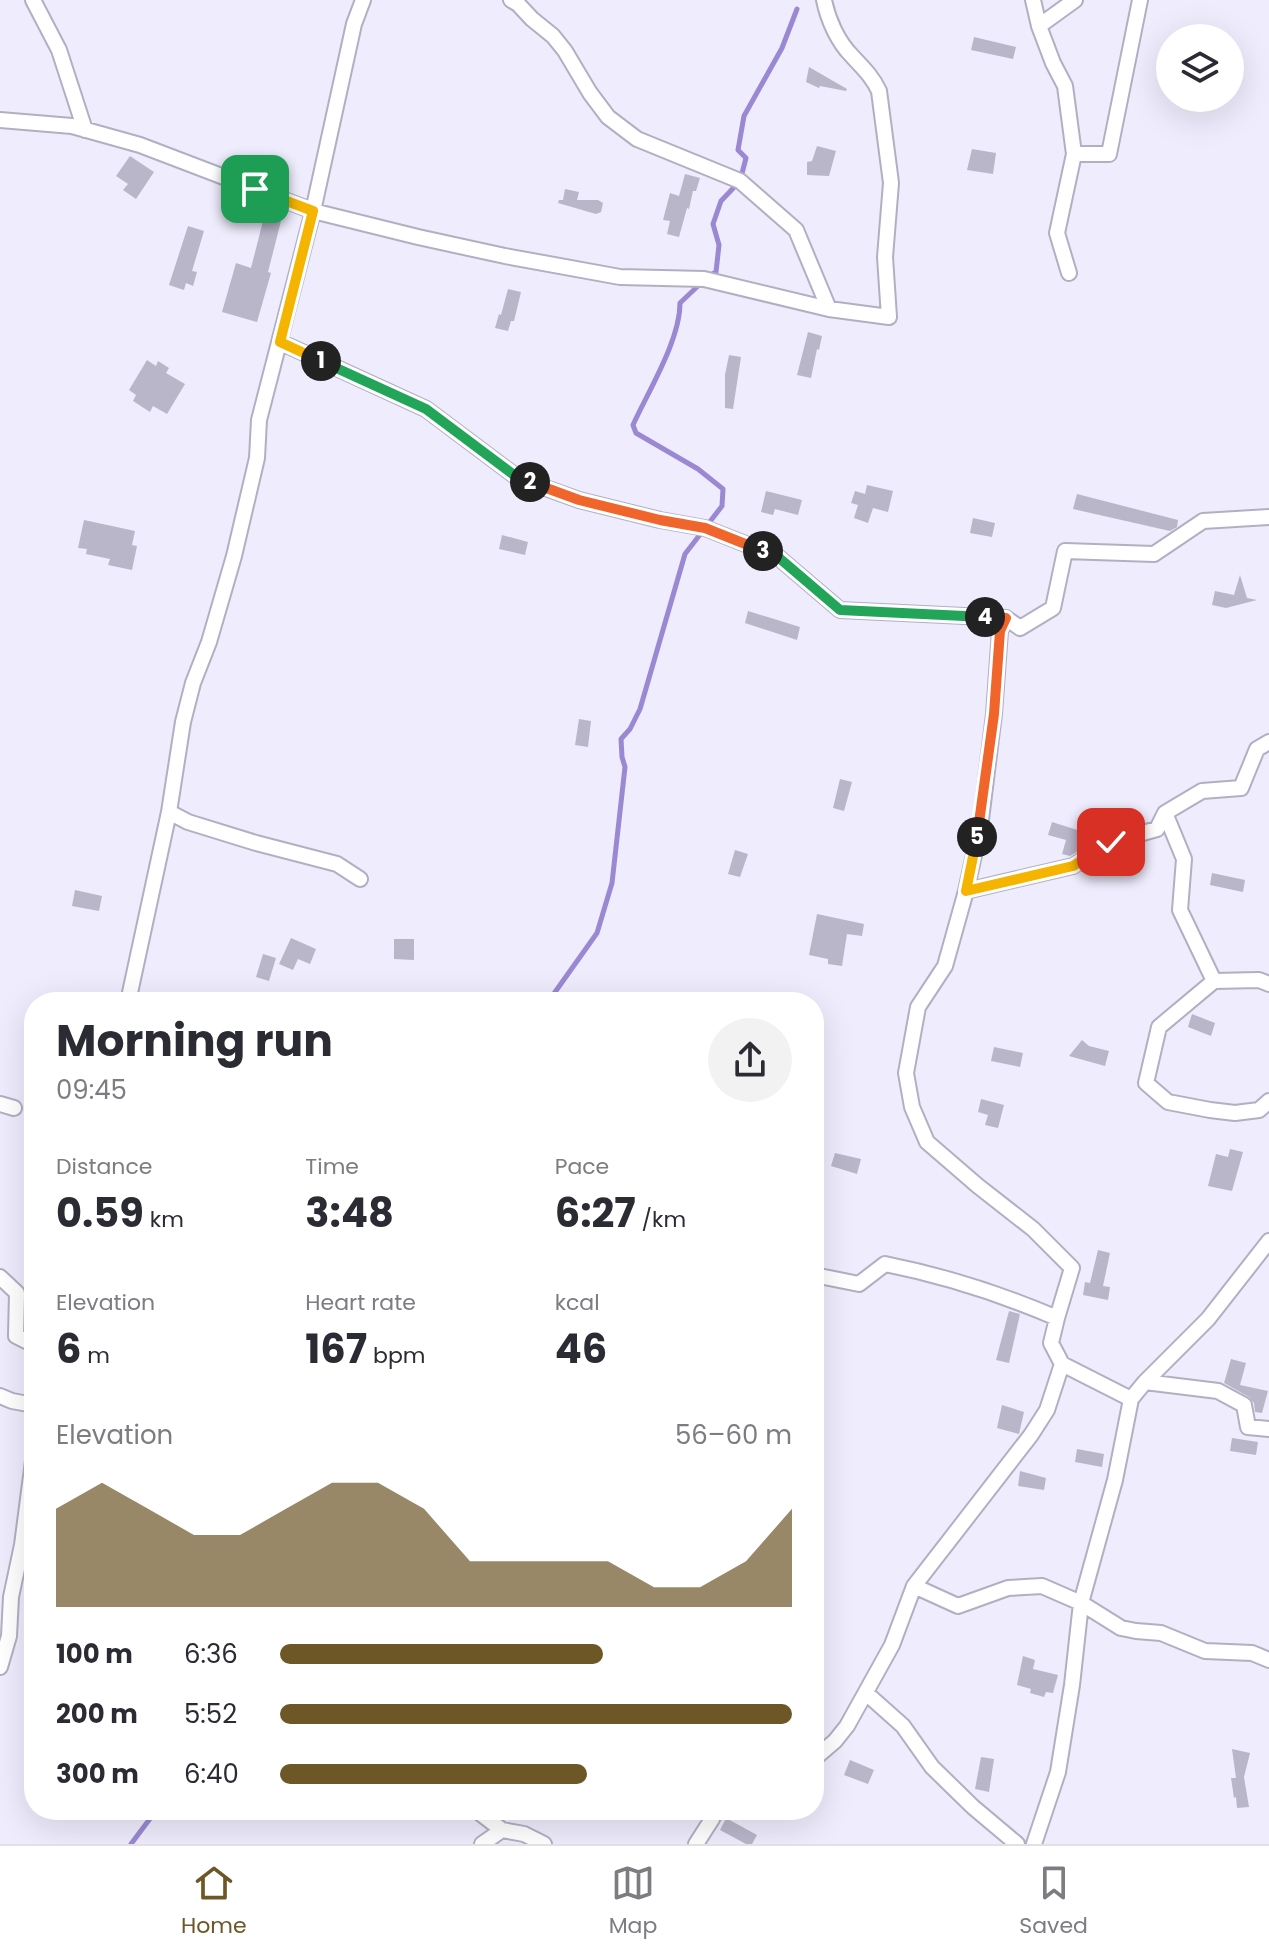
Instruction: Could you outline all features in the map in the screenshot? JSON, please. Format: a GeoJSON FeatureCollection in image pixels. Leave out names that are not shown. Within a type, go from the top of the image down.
{"type":"FeatureCollection","features":[{"type":"Feature","properties":{"kind":"street"},"geometry":{"type":"LineString","coordinates":[[33,0],[59,50],[85,130]]}},
{"type":"Feature","properties":{"kind":"street"},"geometry":{"type":"LineString","coordinates":[[130,992],[169,812],[183,722],[234,556],[257,458],[259,420],[313,211],[354,24],[363,0]]}},
{"type":"Feature","properties":{"kind":"street"},"geometry":{"type":"LineString","coordinates":[[511,0],[553,36],[608,117],[637,139],[740,181],[796,230],[829,309]]}},
{"type":"Feature","properties":{"kind":"street"},"geometry":{"type":"LineString","coordinates":[[0,120],[72,126],[140,145],[313,211],[418,237],[620,277],[704,279],[829,309],[889,317],[885,257],[891,183],[879,91],[873,79],[842,44],[832,27],[824,0]]}},
{"type":"Feature","properties":{"kind":"street"},"geometry":{"type":"LineString","coordinates":[[1033,0],[1039,26],[1065,86],[1074,154],[1057,233],[1069,273]]}},
{"type":"Feature","properties":{"kind":"street"},"geometry":{"type":"LineString","coordinates":[[1039,26],[1075,0]]}},
{"type":"Feature","properties":{"kind":"street"},"geometry":{"type":"LineString","coordinates":[[1074,154],[1109,154],[1140,0]]}},
{"type":"Feature","properties":{"kind":"street"},"geometry":{"type":"LineString","coordinates":[[280,342],[426,409],[518,478],[579,500],[705,528],[778,557],[840,610],[1006,618],[1020,628],[1053,608],[1065,551],[1154,554],[1203,521],[1269,517]]}},
{"type":"Feature","properties":{"kind":"street"},"geometry":{"type":"LineString","coordinates":[[1006,618],[1000,631],[994,714],[980,828],[945,966],[918,1007],[906,1073],[912,1107],[927,1142],[1033,1229],[1072,1268],[1051,1343],[1062,1364],[1131,1399]]}},
{"type":"Feature","properties":{"kind":"street"},"geometry":{"type":"LineString","coordinates":[[966,891],[1073,866],[1111,842],[1157,829],[1165,813],[1202,791],[1241,788],[1257,749],[1269,742]]}},
{"type":"Feature","properties":{"kind":"street"},"geometry":{"type":"LineString","coordinates":[[169,812],[188,822],[337,864],[360,879]]}},
{"type":"Feature","properties":{"kind":"street"},"geometry":{"type":"LineString","coordinates":[[1165,813],[1184,859],[1180,910],[1214,981]]}},
{"type":"Feature","properties":{"kind":"street"},"geometry":{"type":"LineString","coordinates":[[1269,984],[1259,980],[1214,981],[1159,1027],[1146,1083],[1168,1102],[1210,1110],[1235,1113],[1259,1110],[1269,1101]]}},
{"type":"Feature","properties":{"kind":"street"},"geometry":{"type":"LineString","coordinates":[[1034,1844],[1058,1772],[1081,1603],[1115,1480],[1131,1399],[1208,1319],[1269,1241]]}},
{"type":"Feature","properties":{"kind":"street"},"geometry":{"type":"LineString","coordinates":[[824,1277],[859,1284],[885,1264],[928,1273],[1010,1298],[1057,1318]]}},
{"type":"Feature","properties":{"kind":"street"},"geometry":{"type":"LineString","coordinates":[[0,1277],[17,1293],[16,1336],[24,1340]]}},
{"type":"Feature","properties":{"kind":"street"},"geometry":{"type":"LineString","coordinates":[[824,1750],[847,1726],[866,1693],[892,1645],[914,1586],[1047,1410],[1062,1364]]}},
{"type":"Feature","properties":{"kind":"street"},"geometry":{"type":"LineString","coordinates":[[1145,1382],[1218,1391],[1244,1405],[1248,1427],[1269,1429]]}},
{"type":"Feature","properties":{"kind":"street"},"geometry":{"type":"LineString","coordinates":[[0,1396],[24,1403]]}},
{"type":"Feature","properties":{"kind":"street"},"geometry":{"type":"LineString","coordinates":[[0,1667],[9,1636],[11,1597],[24,1531]]}},
{"type":"Feature","properties":{"kind":"street"},"geometry":{"type":"LineString","coordinates":[[914,1586],[958,1606],[1008,1588],[1042,1586],[1081,1603],[1121,1628],[1161,1633],[1205,1651],[1252,1653],[1269,1660]]}},
{"type":"Feature","properties":{"kind":"street"},"geometry":{"type":"LineString","coordinates":[[866,1693],[903,1726],[932,1767],[1017,1844]]}},
{"type":"Feature","properties":{"kind":"street"},"geometry":{"type":"LineString","coordinates":[[489,1820],[502,1830],[524,1834],[544,1844]]}},
{"type":"Feature","properties":{"kind":"street"},"geometry":{"type":"LineString","coordinates":[[696,1844],[711,1820]]}},
{"type":"Feature","properties":{"kind":"street"},"geometry":{"type":"LineString","coordinates":[[482,1844],[502,1830]]}},
{"type":"Feature","properties":{"kind":"building"},"geometry":{"type":"Polygon","coordinates":[[[974,37],[1016,47],[1013,59],[971,50],[974,37]]]}},
{"type":"Feature","properties":{"kind":"building"},"geometry":{"type":"Polygon","coordinates":[[[809,67],[846,91],[819,88],[806,82],[809,67]]]}},
{"type":"Feature","properties":{"kind":"building"},"geometry":{"type":"Polygon","coordinates":[[[817,146],[836,151],[829,176],[807,175],[807,162],[812,161],[817,146]]]}},
{"type":"Feature","properties":{"kind":"building"},"geometry":{"type":"Polygon","coordinates":[[[972,149],[996,153],[993,174],[967,170],[972,149]]]}},
{"type":"Feature","properties":{"kind":"building"},"geometry":{"type":"Polygon","coordinates":[[[130,156],[154,172],[136,199],[123,190],[128,184],[116,176],[130,156]]]}},
{"type":"Feature","properties":{"kind":"building"},"geometry":{"type":"Polygon","coordinates":[[[685,174],[700,178],[679,237],[667,234],[670,221],[663,220],[670,193],[679,196],[685,174]]]}},
{"type":"Feature","properties":{"kind":"building"},"geometry":{"type":"Polygon","coordinates":[[[565,189],[579,192],[577,200],[598,200],[603,203],[601,212],[596,214],[558,203],[563,200],[565,189]]]}},
{"type":"Feature","properties":{"kind":"building"},"geometry":{"type":"Polygon","coordinates":[[[264,217],[281,221],[257,322],[222,312],[236,263],[251,268],[264,217]]]}},
{"type":"Feature","properties":{"kind":"building"},"geometry":{"type":"Polygon","coordinates":[[[188,226],[204,231],[192,271],[197,272],[193,286],[186,283],[184,290],[169,285],[188,226]]]}},
{"type":"Feature","properties":{"kind":"building"},"geometry":{"type":"Polygon","coordinates":[[[508,289],[521,292],[514,321],[511,321],[508,331],[495,328],[508,289]]]}},
{"type":"Feature","properties":{"kind":"building"},"geometry":{"type":"Polygon","coordinates":[[[808,332],[822,336],[811,378],[797,375],[808,332]]]}},
{"type":"Feature","properties":{"kind":"building"},"geometry":{"type":"Polygon","coordinates":[[[729,355],[741,357],[733,409],[725,408],[725,375],[729,355]]]}},
{"type":"Feature","properties":{"kind":"building"},"geometry":{"type":"Polygon","coordinates":[[[147,360],[156,366],[158,361],[169,368],[166,373],[185,384],[167,414],[153,406],[150,412],[133,401],[136,395],[129,390],[147,360]]]}},
{"type":"Feature","properties":{"kind":"building"},"geometry":{"type":"Polygon","coordinates":[[[867,485],[893,491],[888,512],[873,508],[868,523],[854,518],[858,505],[851,503],[855,491],[865,494],[867,485]]]}},
{"type":"Feature","properties":{"kind":"building"},"geometry":{"type":"Polygon","coordinates":[[[766,491],[802,500],[798,515],[775,509],[773,515],[761,512],[766,491]]]}},
{"type":"Feature","properties":{"kind":"building"},"geometry":{"type":"Polygon","coordinates":[[[1077,494],[1178,520],[1177,527],[1170,531],[1073,509],[1077,494]]]}},
{"type":"Feature","properties":{"kind":"building"},"geometry":{"type":"Polygon","coordinates":[[[973,518],[995,523],[992,537],[970,533],[973,518]]]}},
{"type":"Feature","properties":{"kind":"building"},"geometry":{"type":"Polygon","coordinates":[[[84,520],[135,531],[132,545],[137,546],[132,570],[108,565],[110,559],[86,554],[87,549],[78,548],[84,520]]]}},
{"type":"Feature","properties":{"kind":"building"},"geometry":{"type":"Polygon","coordinates":[[[502,535],[528,542],[525,555],[499,549],[502,535]]]}},
{"type":"Feature","properties":{"kind":"building"},"geometry":{"type":"Polygon","coordinates":[[[1240,575],[1247,598],[1257,600],[1226,608],[1212,605],[1215,591],[1234,595],[1240,575]]]}},
{"type":"Feature","properties":{"kind":"building"},"geometry":{"type":"Polygon","coordinates":[[[748,611],[800,627],[797,640],[745,623],[748,611]]]}},
{"type":"Feature","properties":{"kind":"building"},"geometry":{"type":"Polygon","coordinates":[[[579,719],[591,721],[588,747],[575,745],[579,719]]]}},
{"type":"Feature","properties":{"kind":"building"},"geometry":{"type":"Polygon","coordinates":[[[840,779],[852,782],[844,811],[833,808],[840,779]]]}},
{"type":"Feature","properties":{"kind":"building"},"geometry":{"type":"Polygon","coordinates":[[[1052,822],[1087,833],[1083,848],[1070,856],[1062,854],[1066,840],[1048,835],[1052,822]]]}},
{"type":"Feature","properties":{"kind":"building"},"geometry":{"type":"Polygon","coordinates":[[[735,850],[748,854],[740,877],[728,874],[735,850]]]}},
{"type":"Feature","properties":{"kind":"building"},"geometry":{"type":"Polygon","coordinates":[[[1212,873],[1245,880],[1243,892],[1210,885],[1212,873]]]}},
{"type":"Feature","properties":{"kind":"building"},"geometry":{"type":"Polygon","coordinates":[[[75,890],[102,896],[99,911],[72,906],[75,890]]]}},
{"type":"Feature","properties":{"kind":"building"},"geometry":{"type":"Polygon","coordinates":[[[817,914],[864,924],[862,936],[847,934],[842,966],[828,964],[828,959],[809,955],[817,914]]]}},
{"type":"Feature","properties":{"kind":"building"},"geometry":{"type":"Polygon","coordinates":[[[291,938],[316,949],[310,964],[298,959],[293,970],[279,964],[291,938]]]}},
{"type":"Feature","properties":{"kind":"building"},"geometry":{"type":"Polygon","coordinates":[[[394,939],[414,939],[414,960],[394,959],[394,939]]]}},
{"type":"Feature","properties":{"kind":"building"},"geometry":{"type":"Polygon","coordinates":[[[263,954],[276,958],[269,981],[256,977],[263,954]]]}},
{"type":"Feature","properties":{"kind":"building"},"geometry":{"type":"Polygon","coordinates":[[[1192,1014],[1215,1023],[1211,1036],[1188,1027],[1192,1014]]]}},
{"type":"Feature","properties":{"kind":"building"},"geometry":{"type":"Polygon","coordinates":[[[1082,1040],[1089,1046],[1109,1051],[1105,1066],[1069,1056],[1082,1040]]]}},
{"type":"Feature","properties":{"kind":"building"},"geometry":{"type":"Polygon","coordinates":[[[994,1047],[1023,1053],[1020,1067],[991,1061],[994,1047]]]}},
{"type":"Feature","properties":{"kind":"building"},"geometry":{"type":"Polygon","coordinates":[[[981,1099],[1004,1105],[998,1128],[985,1125],[988,1115],[978,1112],[981,1099]]]}},
{"type":"Feature","properties":{"kind":"building"},"geometry":{"type":"Polygon","coordinates":[[[1230,1149],[1243,1152],[1232,1191],[1208,1186],[1216,1154],[1228,1157],[1230,1149]]]}},
{"type":"Feature","properties":{"kind":"building"},"geometry":{"type":"Polygon","coordinates":[[[835,1153],[861,1159],[857,1174],[831,1166],[835,1153]]]}},
{"type":"Feature","properties":{"kind":"building"},"geometry":{"type":"Polygon","coordinates":[[[1098,1250],[1110,1253],[1103,1286],[1110,1287],[1108,1300],[1083,1295],[1085,1282],[1090,1283],[1098,1250]]]}},
{"type":"Feature","properties":{"kind":"building"},"geometry":{"type":"Polygon","coordinates":[[[1009,1311],[1020,1314],[1009,1363],[996,1360],[1009,1311]]]}},
{"type":"Feature","properties":{"kind":"building"},"geometry":{"type":"Polygon","coordinates":[[[1231,1359],[1246,1363],[1240,1385],[1268,1391],[1262,1413],[1255,1412],[1254,1403],[1249,1397],[1224,1383],[1231,1359]]]}},
{"type":"Feature","properties":{"kind":"building"},"geometry":{"type":"Polygon","coordinates":[[[1002,1405],[1024,1412],[1019,1434],[997,1428],[1002,1405]]]}},
{"type":"Feature","properties":{"kind":"building"},"geometry":{"type":"Polygon","coordinates":[[[1232,1438],[1258,1442],[1256,1455],[1230,1451],[1232,1438]]]}},
{"type":"Feature","properties":{"kind":"building"},"geometry":{"type":"Polygon","coordinates":[[[1077,1449],[1104,1454],[1102,1467],[1075,1462],[1077,1449]]]}},
{"type":"Feature","properties":{"kind":"building"},"geometry":{"type":"Polygon","coordinates":[[[1020,1471],[1046,1478],[1044,1490],[1018,1486],[1020,1471]]]}},
{"type":"Feature","properties":{"kind":"building"},"geometry":{"type":"Polygon","coordinates":[[[1023,1656],[1035,1660],[1033,1669],[1058,1675],[1053,1693],[1046,1692],[1044,1697],[1017,1685],[1023,1656]]]}},
{"type":"Feature","properties":{"kind":"building"},"geometry":{"type":"Polygon","coordinates":[[[1232,1749],[1250,1753],[1244,1777],[1249,1807],[1237,1808],[1234,1798],[1231,1778],[1236,1778],[1232,1749]]]}},
{"type":"Feature","properties":{"kind":"building"},"geometry":{"type":"Polygon","coordinates":[[[981,1757],[994,1759],[989,1792],[975,1789],[981,1757]]]}},
{"type":"Feature","properties":{"kind":"building"},"geometry":{"type":"Polygon","coordinates":[[[850,1760],[874,1770],[868,1784],[844,1775],[850,1760]]]}},
{"type":"Feature","properties":{"kind":"building"},"geometry":{"type":"Polygon","coordinates":[[[725,1820],[730,1820],[757,1835],[752,1844],[746,1844],[720,1830],[725,1820]]]}},
{"type":"Feature","properties":{"kind":"waterway"},"geometry":{"type":"LineString","coordinates":[[707,277],[716,272],[719,245],[713,224],[721,201],[740,181],[746,158],[738,150],[744,116],[782,48],[797,9]]}},
{"type":"Feature","properties":{"kind":"waterway"},"geometry":{"type":"LineString","coordinates":[[555,992],[597,933],[612,883],[625,767],[621,739],[640,709],[685,554],[722,506],[723,489],[698,469],[636,433],[633,425],[669,349],[680,303],[700,284]]}},
{"type":"Feature","properties":{"kind":"waterway"},"geometry":{"type":"LineString","coordinates":[[131,1844],[149,1820]]}},
{"type":"Feature","properties":{"kind":"route"},"geometry":{"type":"LineString","coordinates":[[255,189],[313,211],[280,342],[426,409],[518,478],[579,500],[705,528],[778,557],[840,610],[1006,618],[1000,631],[994,714],[980,828],[966,891],[1073,866],[1111,842]]}}]}
